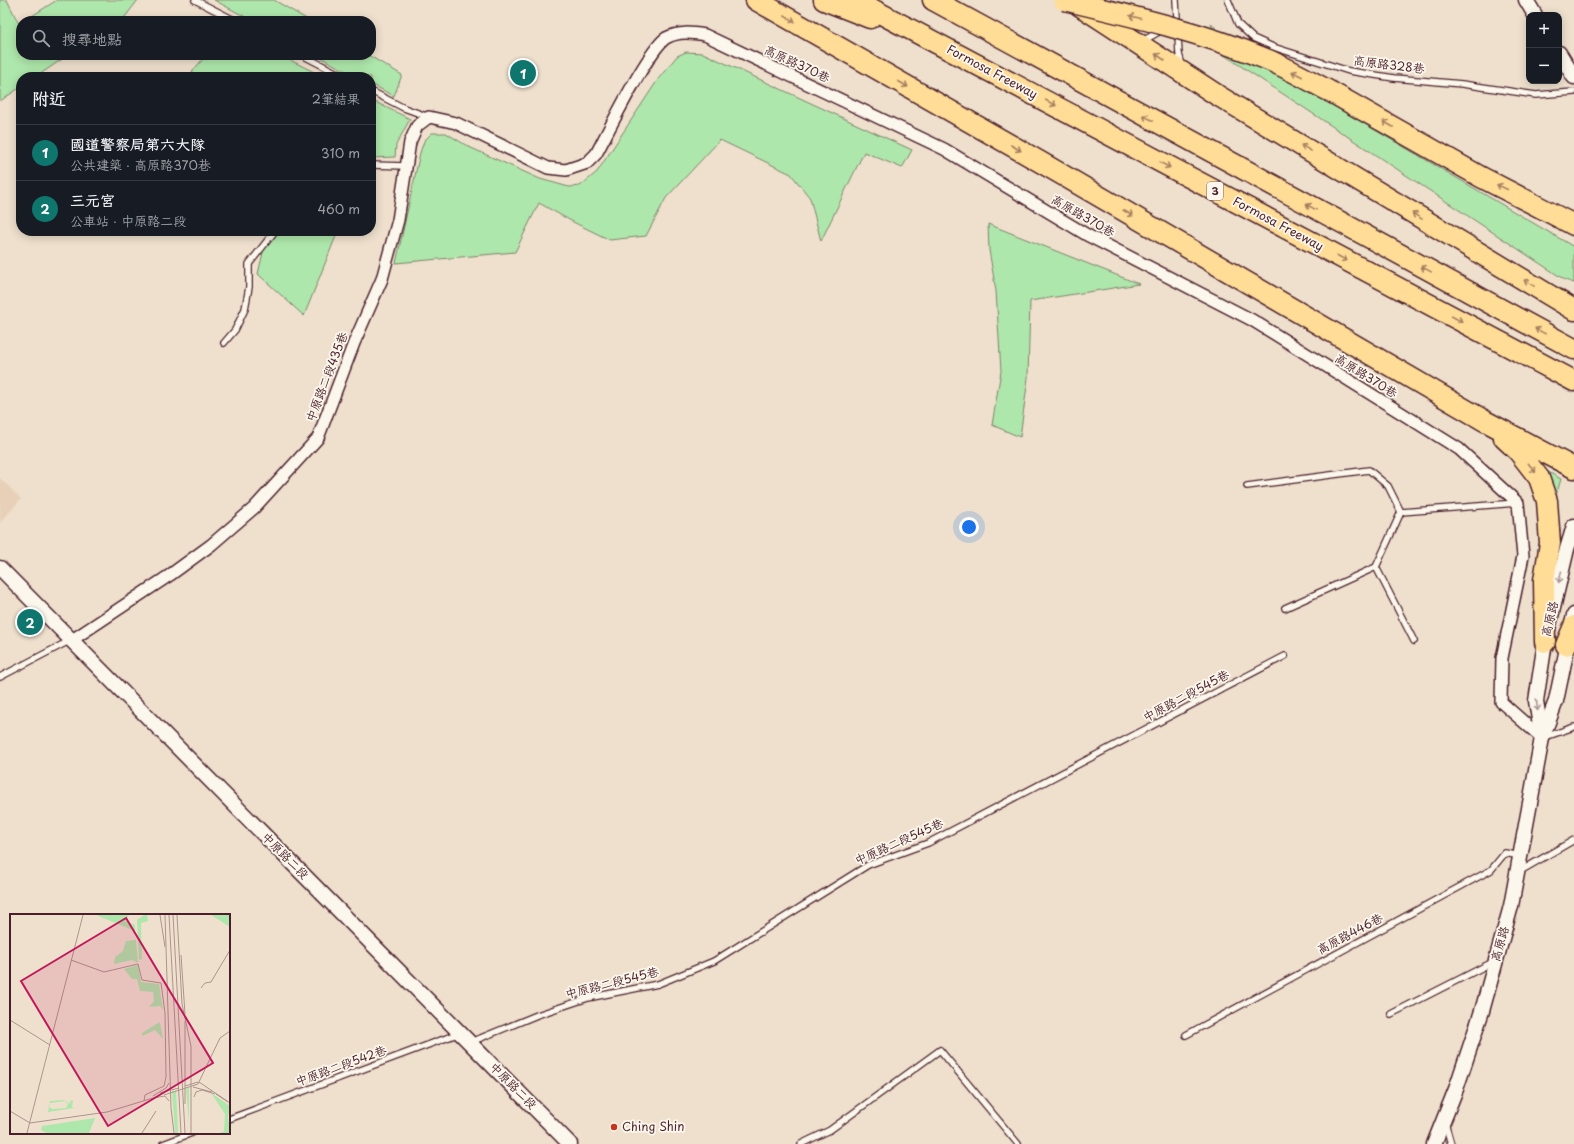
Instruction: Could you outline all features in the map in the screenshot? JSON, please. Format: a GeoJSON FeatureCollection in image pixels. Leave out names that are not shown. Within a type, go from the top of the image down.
{"type":"FeatureCollection","features":[{"type":"Feature","properties":{"kind":"highway"},"geometry":{"type":"LineString","coordinates":[[756,0],[1049,167],[1485,421],[1574,468]]}},
{"type":"Feature","properties":{"kind":"highway"},"geometry":{"type":"LineString","coordinates":[[824,0],[840,8],[917,32]]}},
{"type":"Feature","properties":{"kind":"highway","name":"Formosa Freeway"},"geometry":{"type":"LineString","coordinates":[[855,0],[1574,381]]}},
{"type":"Feature","properties":{"kind":"highway"},"geometry":{"type":"LineString","coordinates":[[933,0],[1574,349]]}},
{"type":"Feature","properties":{"kind":"highway"},"geometry":{"type":"LineString","coordinates":[[1062,0],[1112,26]]}},
{"type":"Feature","properties":{"kind":"highway"},"geometry":{"type":"LineString","coordinates":[[1062,0],[1137,17],[1198,35],[1266,59],[1331,92],[1481,177],[1521,196],[1574,225]]}},
{"type":"Feature","properties":{"kind":"highway"},"geometry":{"type":"LineString","coordinates":[[1071,0],[1217,95],[1574,310]]}},
{"type":"Feature","properties":{"kind":"highway"},"geometry":{"type":"LineString","coordinates":[[1521,196],[1574,210]]}},
{"type":"Feature","properties":{"kind":"highway"},"geometry":{"type":"LineString","coordinates":[[1485,421],[1518,451],[1531,467],[1539,478],[1547,501],[1550,543],[1544,580],[1545,642]]}},
{"type":"Feature","properties":{"kind":"highway"},"geometry":{"type":"LineString","coordinates":[[1566,645],[1574,626]]}},
{"type":"Feature","properties":{"kind":"street"},"geometry":{"type":"LineString","coordinates":[[1526,0],[1533,12]]}},
{"type":"Feature","properties":{"kind":"street","name":"高原路370巷"},"geometry":{"type":"LineString","coordinates":[[429,117],[456,123],[548,168],[566,170],[587,162],[596,154],[651,56],[666,38],[682,32],[705,35],[944,149],[1087,235],[1252,320],[1459,449],[1518,503]]}},
{"type":"Feature","properties":{"kind":"street"},"geometry":{"type":"LineString","coordinates":[[1562,58],[1574,77]]}},
{"type":"Feature","properties":{"kind":"street","name":"中原路二段435巷"},"geometry":{"type":"LineString","coordinates":[[72,640],[170,575],[211,545],[254,508],[318,438],[354,343],[382,279],[398,220],[410,142],[417,126],[429,117]]}},
{"type":"Feature","properties":{"kind":"street"},"geometry":{"type":"LineString","coordinates":[[1518,503],[1523,556],[1502,658],[1501,702],[1542,738]]}},
{"type":"Feature","properties":{"kind":"street","name":"高原路"},"geometry":{"type":"LineString","coordinates":[[1542,738],[1536,701],[1545,642],[1566,549],[1574,526]]}},
{"type":"Feature","properties":{"kind":"street","name":"中原路二段"},"geometry":{"type":"LineString","coordinates":[[0,568],[570,1144]]}},
{"type":"Feature","properties":{"kind":"street","name":"高原路"},"geometry":{"type":"LineString","coordinates":[[1434,1144],[1479,1018],[1511,906],[1542,738],[1556,701],[1566,645],[1574,616]]}},
{"type":"Feature","properties":{"kind":"lane"},"geometry":{"type":"LineString","coordinates":[[195,0],[226,16]]}},
{"type":"Feature","properties":{"kind":"lane"},"geometry":{"type":"LineString","coordinates":[[1176,0],[1179,54],[1184,73]]}},
{"type":"Feature","properties":{"kind":"lane","name":"高原路328巷"},"geometry":{"type":"LineString","coordinates":[[1228,0],[1238,24],[1253,38],[1273,47],[1349,71],[1394,78],[1462,84],[1536,95],[1574,92]]}},
{"type":"Feature","properties":{"kind":"lane"},"geometry":{"type":"LineString","coordinates":[[1139,43],[1178,21]]}},
{"type":"Feature","properties":{"kind":"lane"},"geometry":{"type":"LineString","coordinates":[[312,60],[335,72]]}},
{"type":"Feature","properties":{"kind":"lane"},"geometry":{"type":"LineString","coordinates":[[376,94],[404,108],[429,117]]}},
{"type":"Feature","properties":{"kind":"lane"},"geometry":{"type":"LineString","coordinates":[[376,165],[406,166]]}},
{"type":"Feature","properties":{"kind":"lane"},"geometry":{"type":"LineString","coordinates":[[224,343],[235,330],[244,309],[249,287],[249,264],[271,236]]}},
{"type":"Feature","properties":{"kind":"lane"},"geometry":{"type":"LineString","coordinates":[[1247,486],[1369,470],[1388,486],[1401,512]]}},
{"type":"Feature","properties":{"kind":"lane"},"geometry":{"type":"LineString","coordinates":[[1401,512],[1518,503]]}},
{"type":"Feature","properties":{"kind":"lane"},"geometry":{"type":"LineString","coordinates":[[1285,608],[1376,567],[1401,512]]}},
{"type":"Feature","properties":{"kind":"lane"},"geometry":{"type":"LineString","coordinates":[[1376,567],[1414,641]]}},
{"type":"Feature","properties":{"kind":"lane"},"geometry":{"type":"LineString","coordinates":[[0,677],[72,640]]}},
{"type":"Feature","properties":{"kind":"lane","name":"中原路二段545巷"},"geometry":{"type":"LineString","coordinates":[[464,1038],[588,998],[658,984],[714,961],[868,865],[928,843],[1285,656]]}},
{"type":"Feature","properties":{"kind":"lane"},"geometry":{"type":"LineString","coordinates":[[1542,738],[1574,727]]}},
{"type":"Feature","properties":{"kind":"lane"},"geometry":{"type":"LineString","coordinates":[[1518,872],[1574,840]]}},
{"type":"Feature","properties":{"kind":"lane","name":"高原路446巷"},"geometry":{"type":"LineString","coordinates":[[1186,1035],[1491,870],[1505,853],[1521,856]]}},
{"type":"Feature","properties":{"kind":"lane"},"geometry":{"type":"LineString","coordinates":[[1390,1014],[1496,961]]}},
{"type":"Feature","properties":{"kind":"lane","name":"中原路二段542巷"},"geometry":{"type":"LineString","coordinates":[[230,1119],[464,1038]]}},
{"type":"Feature","properties":{"kind":"lane"},"geometry":{"type":"LineString","coordinates":[[801,1144],[830,1130],[940,1050],[1018,1144]]}},
{"type":"Feature","properties":{"kind":"lane"},"geometry":{"type":"LineString","coordinates":[[1444,1119],[1452,1144]]}},
{"type":"Feature","properties":{"kind":"lane"},"geometry":{"type":"LineString","coordinates":[[162,1144],[189,1134]]}},
{"type":"Feature","properties":{"kind":"shaded area"},"geometry":{"type":"Polygon","coordinates":[[[0,478],[21,499],[0,523],[0,478]]]}},
{"type":"Feature","properties":{"kind":"green space"},"geometry":{"type":"Polygon","coordinates":[[[0,0],[7,0],[16,18],[16,60],[61,60],[43,72],[16,72],[16,90],[0,101],[0,0]]]}},
{"type":"Feature","properties":{"kind":"green space"},"geometry":{"type":"Polygon","coordinates":[[[57,0],[138,0],[126,16],[32,16],[57,0]]]}},
{"type":"Feature","properties":{"kind":"green space"},"geometry":{"type":"Polygon","coordinates":[[[214,0],[274,0],[301,16],[244,16],[214,0]]]}},
{"type":"Feature","properties":{"kind":"green space"},"geometry":{"type":"Polygon","coordinates":[[[1211,24],[1251,57],[1574,247],[1574,283],[1565,280],[1221,53],[1211,24]]]}},
{"type":"Feature","properties":{"kind":"green space"},"geometry":{"type":"Polygon","coordinates":[[[686,52],[703,53],[912,150],[902,168],[864,152],[821,241],[810,198],[791,174],[720,140],[666,198],[646,236],[610,240],[539,203],[515,252],[396,263],[420,153],[424,141],[432,133],[446,133],[469,147],[540,179],[569,187],[580,186],[597,172],[659,78],[677,56],[686,52]]]}},
{"type":"Feature","properties":{"kind":"green space"},"geometry":{"type":"Polygon","coordinates":[[[202,60],[290,60],[314,72],[192,72],[202,60]]]}},
{"type":"Feature","properties":{"kind":"green space"},"geometry":{"type":"Polygon","coordinates":[[[325,60],[376,60],[402,75],[394,96],[376,87],[376,72],[348,72],[325,60]]]}},
{"type":"Feature","properties":{"kind":"green space"},"geometry":{"type":"Polygon","coordinates":[[[376,102],[410,119],[396,145],[395,157],[376,158],[376,102]]]}},
{"type":"Feature","properties":{"kind":"green space"},"geometry":{"type":"Polygon","coordinates":[[[988,224],[1139,284],[1030,301],[1028,378],[1020,437],[992,425],[1001,371],[996,291],[989,250],[988,224]]]}},
{"type":"Feature","properties":{"kind":"green space"},"geometry":{"type":"Polygon","coordinates":[[[267,236],[336,236],[304,316],[258,274],[267,236]]]}},
{"type":"Feature","properties":{"kind":"green space"},"geometry":{"type":"Polygon","coordinates":[[[1543,469],[1561,479],[1553,506],[1543,469]]]}},
{"type":"Feature","properties":{"kind":"place","name":"國道警察局第六大隊"},"geometry":{"type":"Point","coordinates":[523,73]}},
{"type":"Feature","properties":{"kind":"place","name":"三元宮"},"geometry":{"type":"Point","coordinates":[30,622]}},
{"type":"Feature","properties":{"kind":"place","name":"Ching Shin"},"geometry":{"type":"Point","coordinates":[614,1127]}}]}
